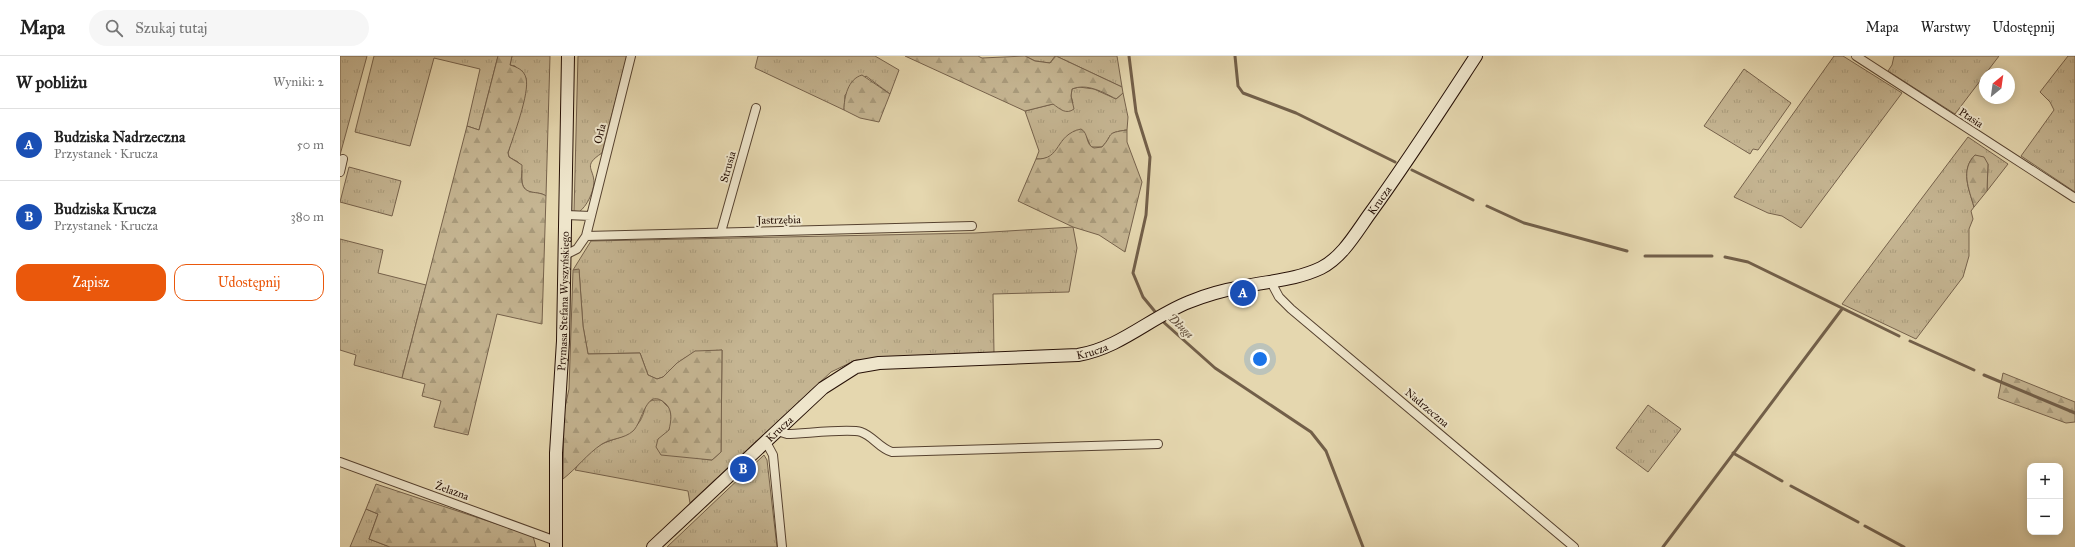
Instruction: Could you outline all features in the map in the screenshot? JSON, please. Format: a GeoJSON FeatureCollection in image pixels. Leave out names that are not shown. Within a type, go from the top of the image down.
{"type":"FeatureCollection","features":[{"type":"Feature","properties":{"kind":"street","name":"Prymasa Stefana Wyszyńskiego"},"geometry":{"type":"LineString","coordinates":[[556,544],[556,453],[563,341],[568,56]]}},
{"type":"Feature","properties":{"kind":"street","name":"Orla"},"geometry":{"type":"LineString","coordinates":[[565,255],[577,249],[586,236],[631,56]]}},
{"type":"Feature","properties":{"kind":"street","name":"Krucza"},"geometry":{"type":"LineString","coordinates":[[653,547],[823,388],[856,367],[892,362],[1090,353],[1111,345],[1168,312],[1205,296],[1242,286],[1305,275],[1322,267],[1345,247],[1421,140],[1476,56]]}},
{"type":"Feature","properties":{"kind":"street","name":"Ptasia"},"geometry":{"type":"LineString","coordinates":[[1856,56],[2075,198]]}},
{"type":"Feature","properties":{"kind":"street","name":"Strusia"},"geometry":{"type":"LineString","coordinates":[[721,232],[756,108]]}},
{"type":"Feature","properties":{"kind":"street"},"geometry":{"type":"LineString","coordinates":[[340,172],[343,159]]}},
{"type":"Feature","properties":{"kind":"street"},"geometry":{"type":"LineString","coordinates":[[566,216],[591,216]]}},
{"type":"Feature","properties":{"kind":"street","name":"Jastrzębia"},"geometry":{"type":"LineString","coordinates":[[586,236],[972,226]]}},
{"type":"Feature","properties":{"kind":"street","name":"Nadrzeczna"},"geometry":{"type":"LineString","coordinates":[[1271,282],[1279,297],[1291,309],[1574,547]]}},
{"type":"Feature","properties":{"kind":"street"},"geometry":{"type":"LineString","coordinates":[[777,430],[787,434],[856,430],[867,434],[882,448],[892,452],[1158,444]]}},
{"type":"Feature","properties":{"kind":"street"},"geometry":{"type":"LineString","coordinates":[[766,442],[773,455],[782,547]]}},
{"type":"Feature","properties":{"kind":"street","name":"Żelazna"},"geometry":{"type":"LineString","coordinates":[[340,462],[556,544]]}},
{"type":"Feature","properties":{"kind":"green space"},"geometry":{"type":"Polygon","coordinates":[[[340,56],[367,56],[340,155],[340,56]]]}},
{"type":"Feature","properties":{"kind":"green space"},"geometry":{"type":"Polygon","coordinates":[[[374,56],[498,56],[479,130],[467,126],[480,69],[434,58],[410,146],[355,132],[374,56]]]}},
{"type":"Feature","properties":{"kind":"green space"},"geometry":{"type":"Polygon","coordinates":[[[498,56],[512,56],[510,65],[522,71],[525,75],[527,85],[526,94],[508,153],[509,157],[522,165],[522,180],[525,189],[546,196],[542,324],[497,314],[468,435],[434,427],[441,401],[422,396],[425,384],[402,378],[467,126],[479,130],[498,56]]]}},
{"type":"Feature","properties":{"kind":"green space"},"geometry":{"type":"Polygon","coordinates":[[[512,56],[550,56],[546,196],[527,191],[525,189],[522,182],[520,165],[518,162],[509,157],[508,153],[526,85],[526,78],[515,66],[510,65],[512,56]]]}},
{"type":"Feature","properties":{"kind":"green space"},"geometry":{"type":"Polygon","coordinates":[[[578,56],[627,56],[602,153],[592,161],[590,167],[594,178],[592,191],[587,203],[582,209],[579,212],[574,212],[578,56]]]}},
{"type":"Feature","properties":{"kind":"green space"},"geometry":{"type":"Polygon","coordinates":[[[758,56],[875,56],[899,70],[890,94],[866,76],[845,95],[844,110],[755,68],[758,56]]]}},
{"type":"Feature","properties":{"kind":"green space"},"geometry":{"type":"Polygon","coordinates":[[[905,56],[978,56],[982,58],[1025,56],[1035,61],[1050,63],[1056,56],[1122,87],[1123,93],[1116,99],[1095,89],[1078,87],[1072,89],[1071,96],[1074,109],[1071,111],[1063,111],[1053,104],[1025,111],[905,56]]]}},
{"type":"Feature","properties":{"kind":"green space"},"geometry":{"type":"Polygon","coordinates":[[[1025,56],[1055,56],[1050,63],[1035,61],[1025,56]]]}},
{"type":"Feature","properties":{"kind":"green space"},"geometry":{"type":"Polygon","coordinates":[[[1056,56],[1117,56],[1122,87],[1056,56]]]}},
{"type":"Feature","properties":{"kind":"green space"},"geometry":{"type":"Polygon","coordinates":[[[1834,56],[1843,56],[1902,93],[1801,228],[1782,216],[1768,213],[1734,197],[1834,56]]]}},
{"type":"Feature","properties":{"kind":"green space"},"geometry":{"type":"Polygon","coordinates":[[[1894,56],[1999,56],[1990,68],[1979,68],[1979,82],[1955,114],[1888,71],[1892,65],[1894,56]]]}},
{"type":"Feature","properties":{"kind":"green space"},"geometry":{"type":"Polygon","coordinates":[[[2068,56],[2075,56],[2075,192],[2021,156],[2054,110],[2050,102],[2040,92],[2068,56]]]}},
{"type":"Feature","properties":{"kind":"green space"},"geometry":{"type":"Polygon","coordinates":[[[1744,69],[1791,103],[1758,150],[1753,149],[1750,154],[1704,126],[1744,69]]]}},
{"type":"Feature","properties":{"kind":"green space"},"geometry":{"type":"Polygon","coordinates":[[[862,75],[890,94],[879,122],[860,118],[844,110],[846,94],[850,84],[857,77],[862,75]]]}},
{"type":"Feature","properties":{"kind":"green space"},"geometry":{"type":"Polygon","coordinates":[[[1079,87],[1094,89],[1116,99],[1123,93],[1128,117],[1127,130],[1113,133],[1102,147],[1091,147],[1086,136],[1056,155],[1043,159],[1036,159],[1039,151],[1025,111],[1053,104],[1073,103],[1071,96],[1072,89],[1079,87]]]}},
{"type":"Feature","properties":{"kind":"green space"},"geometry":{"type":"Polygon","coordinates":[[[1081,129],[1085,133],[1089,144],[1094,148],[1102,147],[1113,133],[1127,130],[1127,142],[1142,182],[1125,252],[1099,235],[1073,227],[1018,201],[1036,159],[1050,156],[1055,152],[1066,136],[1081,129]]]}},
{"type":"Feature","properties":{"kind":"green space"},"geometry":{"type":"Polygon","coordinates":[[[1968,137],[2008,164],[1987,191],[1988,164],[1975,155],[1970,161],[1967,180],[1974,207],[1971,211],[1973,219],[1969,229],[1969,256],[1963,277],[1916,339],[1842,304],[1968,137]]]}},
{"type":"Feature","properties":{"kind":"green space"},"geometry":{"type":"Polygon","coordinates":[[[1975,155],[1984,157],[1988,164],[1987,191],[1974,207],[1968,187],[1967,173],[1970,161],[1975,155]]]}},
{"type":"Feature","properties":{"kind":"green space"},"geometry":{"type":"Polygon","coordinates":[[[349,167],[401,181],[392,216],[340,202],[349,167]]]}},
{"type":"Feature","properties":{"kind":"green space"},"geometry":{"type":"Polygon","coordinates":[[[1073,227],[1077,248],[1069,292],[993,294],[994,353],[856,360],[831,372],[690,503],[688,491],[575,470],[577,466],[596,448],[632,431],[640,421],[646,405],[650,401],[655,400],[661,400],[670,409],[671,423],[666,435],[702,459],[712,460],[721,452],[722,350],[692,354],[683,359],[663,377],[657,379],[648,375],[640,353],[588,354],[583,326],[579,270],[573,270],[591,241],[975,233],[1073,227]]]}},
{"type":"Feature","properties":{"kind":"green space"},"geometry":{"type":"Polygon","coordinates":[[[340,239],[383,250],[378,273],[426,285],[402,378],[354,365],[356,355],[340,350],[340,239]]]}},
{"type":"Feature","properties":{"kind":"green space"},"geometry":{"type":"Polygon","coordinates":[[[579,269],[583,326],[588,354],[640,353],[648,375],[657,379],[663,377],[677,363],[695,351],[722,350],[721,452],[712,460],[661,455],[656,447],[658,439],[669,430],[671,413],[666,404],[659,399],[654,399],[649,402],[633,431],[626,436],[602,444],[563,479],[564,412],[569,389],[573,270],[579,269]]]}},
{"type":"Feature","properties":{"kind":"green space"},"geometry":{"type":"Polygon","coordinates":[[[2003,373],[2075,402],[2075,422],[2066,423],[1998,398],[2003,373]]]}},
{"type":"Feature","properties":{"kind":"green space"},"geometry":{"type":"Polygon","coordinates":[[[1648,405],[1681,429],[1648,472],[1616,448],[1648,405]]]}},
{"type":"Feature","properties":{"kind":"green space"},"geometry":{"type":"Polygon","coordinates":[[[764,455],[767,460],[777,547],[667,547],[764,455]]]}},
{"type":"Feature","properties":{"kind":"green space"},"geometry":{"type":"Polygon","coordinates":[[[376,484],[533,536],[536,547],[390,547],[369,539],[378,514],[366,509],[376,484]]]}},
{"type":"Feature","properties":{"kind":"green space"},"geometry":{"type":"Polygon","coordinates":[[[366,509],[378,514],[369,539],[390,547],[350,547],[366,509]]]}},
{"type":"Feature","properties":{"kind":"waterway","name":"Długa"},"geometry":{"type":"LineString","coordinates":[[1129,56],[1136,112],[1150,157],[1146,215],[1133,273],[1143,297],[1157,314]]}},
{"type":"Feature","properties":{"kind":"waterway"},"geometry":{"type":"LineString","coordinates":[[1235,56],[1238,86],[1243,93],[1296,113],[1395,162]]}},
{"type":"Feature","properties":{"kind":"waterway"},"geometry":{"type":"LineString","coordinates":[[1412,170],[1473,200]]}},
{"type":"Feature","properties":{"kind":"waterway"},"geometry":{"type":"LineString","coordinates":[[1487,206],[1524,223],[1627,251]]}},
{"type":"Feature","properties":{"kind":"waterway"},"geometry":{"type":"LineString","coordinates":[[1645,256],[1712,256]]}},
{"type":"Feature","properties":{"kind":"waterway"},"geometry":{"type":"LineString","coordinates":[[1725,257],[1748,262],[1899,336]]}},
{"type":"Feature","properties":{"kind":"waterway"},"geometry":{"type":"LineString","coordinates":[[1663,547],[1842,309]]}},
{"type":"Feature","properties":{"kind":"waterway","name":"Długa"},"geometry":{"type":"LineString","coordinates":[[1160,319],[1215,368],[1311,432],[1326,451],[1363,547]]}},
{"type":"Feature","properties":{"kind":"waterway"},"geometry":{"type":"LineString","coordinates":[[1910,341],[1974,370]]}},
{"type":"Feature","properties":{"kind":"waterway"},"geometry":{"type":"LineString","coordinates":[[1984,375],[2075,413]]}},
{"type":"Feature","properties":{"kind":"waterway"},"geometry":{"type":"LineString","coordinates":[[1733,453],[1782,481]]}},
{"type":"Feature","properties":{"kind":"waterway"},"geometry":{"type":"LineString","coordinates":[[1791,486],[1858,522]]}},
{"type":"Feature","properties":{"kind":"waterway"},"geometry":{"type":"LineString","coordinates":[[1865,526],[1904,547]]}},
{"type":"Feature","properties":{"kind":"place","name":"Budziska Nadrzeczna"},"geometry":{"type":"Point","coordinates":[1243,293]}},
{"type":"Feature","properties":{"kind":"place","name":"Budziska Krucza"},"geometry":{"type":"Point","coordinates":[743,469]}}]}
